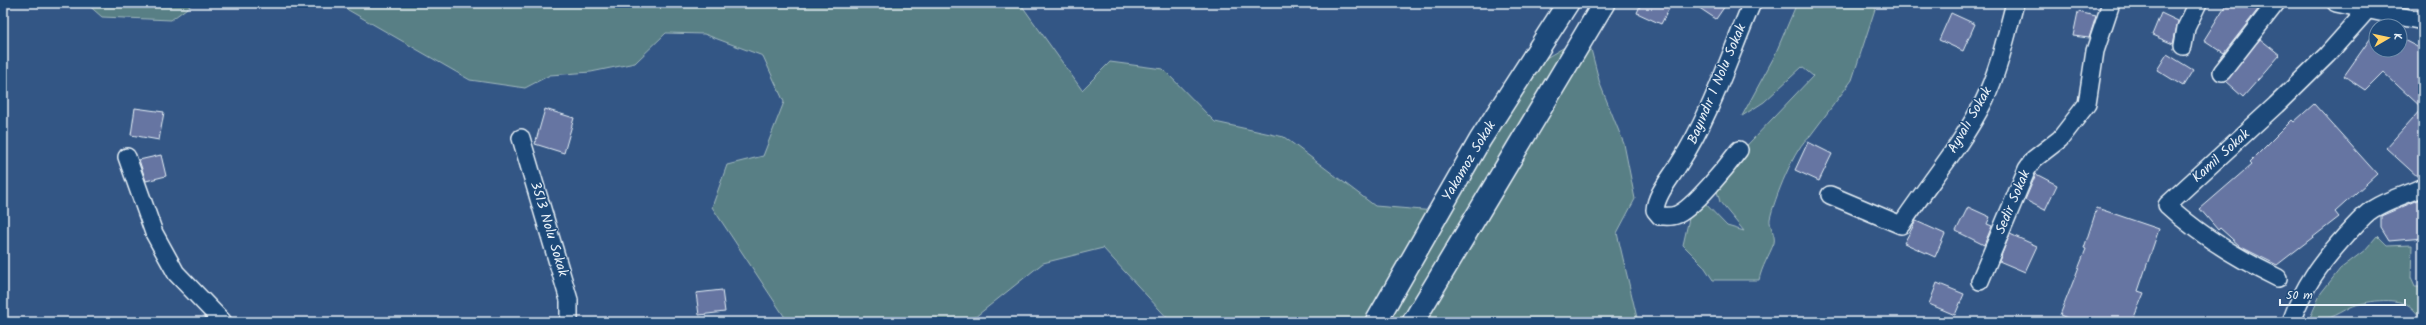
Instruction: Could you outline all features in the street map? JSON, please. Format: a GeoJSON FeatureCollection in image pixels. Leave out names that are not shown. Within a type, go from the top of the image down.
{"type":"FeatureCollection","features":[{"type":"Feature","properties":{"kind":"main road","name":"Yakamoz Sokak"},"geometry":{"type":"LineString","coordinates":[[1376,322],[1480,140],[1568,3]]}},
{"type":"Feature","properties":{"kind":"main road"},"geometry":{"type":"LineString","coordinates":[[1413,322],[1604,3]]}},
{"type":"Feature","properties":{"kind":"street","name":"Bayındır 1 Nolu Sokak"},"geometry":{"type":"LineString","coordinates":[[1739,150],[1727,167],[1704,192],[1677,215],[1660,216],[1655,210],[1656,203],[1663,190],[1697,136],[1752,3]]}},
{"type":"Feature","properties":{"kind":"street","name":"Ayvalı Sokak"},"geometry":{"type":"LineString","coordinates":[[1830,195],[1901,225],[1968,129],[1984,101],[1998,68],[2015,3]]}},
{"type":"Feature","properties":{"kind":"street","name":"Sedir Sokak"},"geometry":{"type":"LineString","coordinates":[[1980,281],[2027,169],[2034,159],[2060,139],[2087,104],[2095,51],[2111,3]]}},
{"type":"Feature","properties":{"kind":"street"},"geometry":{"type":"LineString","coordinates":[[2183,46],[2186,28],[2198,3]]}},
{"type":"Feature","properties":{"kind":"street"},"geometry":{"type":"LineString","coordinates":[[2222,72],[2276,3]]}},
{"type":"Feature","properties":{"kind":"street"},"geometry":{"type":"LineString","coordinates":[[2336,3],[2367,10],[2394,9],[2423,21]]}},
{"type":"Feature","properties":{"kind":"street","name":"Kamil Sokak"},"geometry":{"type":"LineString","coordinates":[[2278,278],[2250,265],[2212,240],[2167,205],[2276,106],[2327,55],[2367,10]]}},
{"type":"Feature","properties":{"kind":"street","name":"3513 Nolu Sokak"},"geometry":{"type":"LineString","coordinates":[[521,138],[570,300],[569,322]]}},
{"type":"Feature","properties":{"kind":"street"},"geometry":{"type":"LineString","coordinates":[[127,157],[154,233],[176,273],[223,322]]}},
{"type":"Feature","properties":{"kind":"street"},"geometry":{"type":"LineString","coordinates":[[2291,321],[2311,276],[2370,210],[2390,200],[2423,187]]}},
{"type":"Feature","properties":{"kind":"green space"},"geometry":{"type":"Polygon","coordinates":[[[86,3],[194,3],[171,20],[102,17],[86,3]]]}},
{"type":"Feature","properties":{"kind":"green space"},"geometry":{"type":"Polygon","coordinates":[[[336,3],[1020,3],[1082,90],[1110,62],[1163,69],[1215,122],[1284,137],[1375,206],[1435,211],[1496,132],[1546,58],[1587,34],[1600,84],[1624,144],[1635,199],[1617,233],[1638,322],[1171,322],[1103,248],[1043,263],[969,322],[788,322],[712,207],[727,165],[763,156],[784,102],[763,56],[704,34],[666,33],[635,63],[591,72],[550,75],[525,88],[470,80],[336,3]]]}},
{"type":"Feature","properties":{"kind":"green space"},"geometry":{"type":"Polygon","coordinates":[[[1797,3],[1877,3],[1852,80],[1804,142],[1786,174],[1770,219],[1774,243],[1759,280],[1713,280],[1703,265],[1683,245],[1690,214],[1701,199],[1727,226],[1744,231],[1720,202],[1714,180],[1813,76],[1802,67],[1764,102],[1742,116],[1774,57],[1797,3]]]}},
{"type":"Feature","properties":{"kind":"green space"},"geometry":{"type":"Polygon","coordinates":[[[2377,236],[2387,246],[2412,245],[2411,278],[2415,287],[2423,287],[2423,320],[2408,305],[2395,301],[2380,301],[2357,305],[2326,319],[2308,322],[2321,293],[2340,269],[2365,250],[2377,236]]]}},
{"type":"Feature","properties":{"kind":"building"},"geometry":{"type":"Polygon","coordinates":[[[1641,3],[1672,3],[1661,24],[1637,13],[1641,3]]]}},
{"type":"Feature","properties":{"kind":"building"},"geometry":{"type":"Polygon","coordinates":[[[1692,3],[1727,3],[1716,19],[1692,3]]]}},
{"type":"Feature","properties":{"kind":"building"},"geometry":{"type":"Polygon","coordinates":[[[2227,3],[2263,3],[2224,53],[2204,40],[2227,3]]]}},
{"type":"Feature","properties":{"kind":"building"},"geometry":{"type":"Polygon","coordinates":[[[2078,12],[2096,16],[2089,38],[2073,36],[2078,12]]]}},
{"type":"Feature","properties":{"kind":"building"},"geometry":{"type":"Polygon","coordinates":[[[1951,13],[1975,24],[1963,51],[1939,40],[1951,13]]]}},
{"type":"Feature","properties":{"kind":"building"},"geometry":{"type":"Polygon","coordinates":[[[2161,13],[2178,21],[2173,44],[2152,35],[2161,13]]]}},
{"type":"Feature","properties":{"kind":"building"},"geometry":{"type":"Polygon","coordinates":[[[2260,39],[2280,55],[2243,97],[2225,81],[2260,39]]]}},
{"type":"Feature","properties":{"kind":"building"},"geometry":{"type":"Polygon","coordinates":[[[2368,42],[2368,58],[2408,58],[2408,42],[2423,50],[2423,177],[2419,178],[2386,148],[2422,108],[2383,72],[2365,90],[2344,76],[2368,42]]]}},
{"type":"Feature","properties":{"kind":"building"},"geometry":{"type":"Polygon","coordinates":[[[2167,54],[2193,70],[2183,86],[2157,70],[2167,54]]]}},
{"type":"Feature","properties":{"kind":"building"},"geometry":{"type":"Polygon","coordinates":[[[2314,104],[2377,174],[2335,212],[2339,217],[2277,265],[2241,247],[2220,228],[2218,230],[2200,209],[2252,164],[2250,162],[2292,120],[2294,122],[2314,104]]]}},
{"type":"Feature","properties":{"kind":"building"},"geometry":{"type":"Polygon","coordinates":[[[135,108],[164,112],[159,140],[131,135],[135,108]]]}},
{"type":"Feature","properties":{"kind":"building"},"geometry":{"type":"Polygon","coordinates":[[[545,109],[574,118],[564,153],[535,144],[545,109]]]}},
{"type":"Feature","properties":{"kind":"building"},"geometry":{"type":"Polygon","coordinates":[[[1808,142],[1832,154],[1819,181],[1795,170],[1808,142]]]}},
{"type":"Feature","properties":{"kind":"building"},"geometry":{"type":"Polygon","coordinates":[[[161,155],[166,176],[146,181],[139,160],[161,155]]]}},
{"type":"Feature","properties":{"kind":"building"},"geometry":{"type":"Polygon","coordinates":[[[2036,174],[2057,185],[2045,210],[2025,200],[2036,174]]]}},
{"type":"Feature","properties":{"kind":"building"},"geometry":{"type":"Polygon","coordinates":[[[2423,198],[2423,238],[2389,241],[2381,228],[2381,216],[2423,198]]]}},
{"type":"Feature","properties":{"kind":"building"},"geometry":{"type":"Polygon","coordinates":[[[1968,207],[1990,217],[1987,224],[1992,226],[1984,245],[1956,231],[1968,207]]]}},
{"type":"Feature","properties":{"kind":"building"},"geometry":{"type":"Polygon","coordinates":[[[2097,208],[2159,229],[2138,291],[2144,293],[2132,322],[2077,322],[2060,315],[2086,249],[2084,248],[2097,208]]]}},
{"type":"Feature","properties":{"kind":"building"},"geometry":{"type":"Polygon","coordinates":[[[1916,221],[1945,234],[1935,257],[1904,243],[1916,221]]]}},
{"type":"Feature","properties":{"kind":"building"},"geometry":{"type":"Polygon","coordinates":[[[2010,234],[2037,246],[2025,272],[1999,261],[2010,234]]]}},
{"type":"Feature","properties":{"kind":"building"},"geometry":{"type":"Polygon","coordinates":[[[1937,283],[1964,294],[1955,315],[1929,304],[1937,283]]]}},
{"type":"Feature","properties":{"kind":"building"},"geometry":{"type":"Polygon","coordinates":[[[722,290],[725,312],[699,315],[696,293],[722,290]]]}}]}
